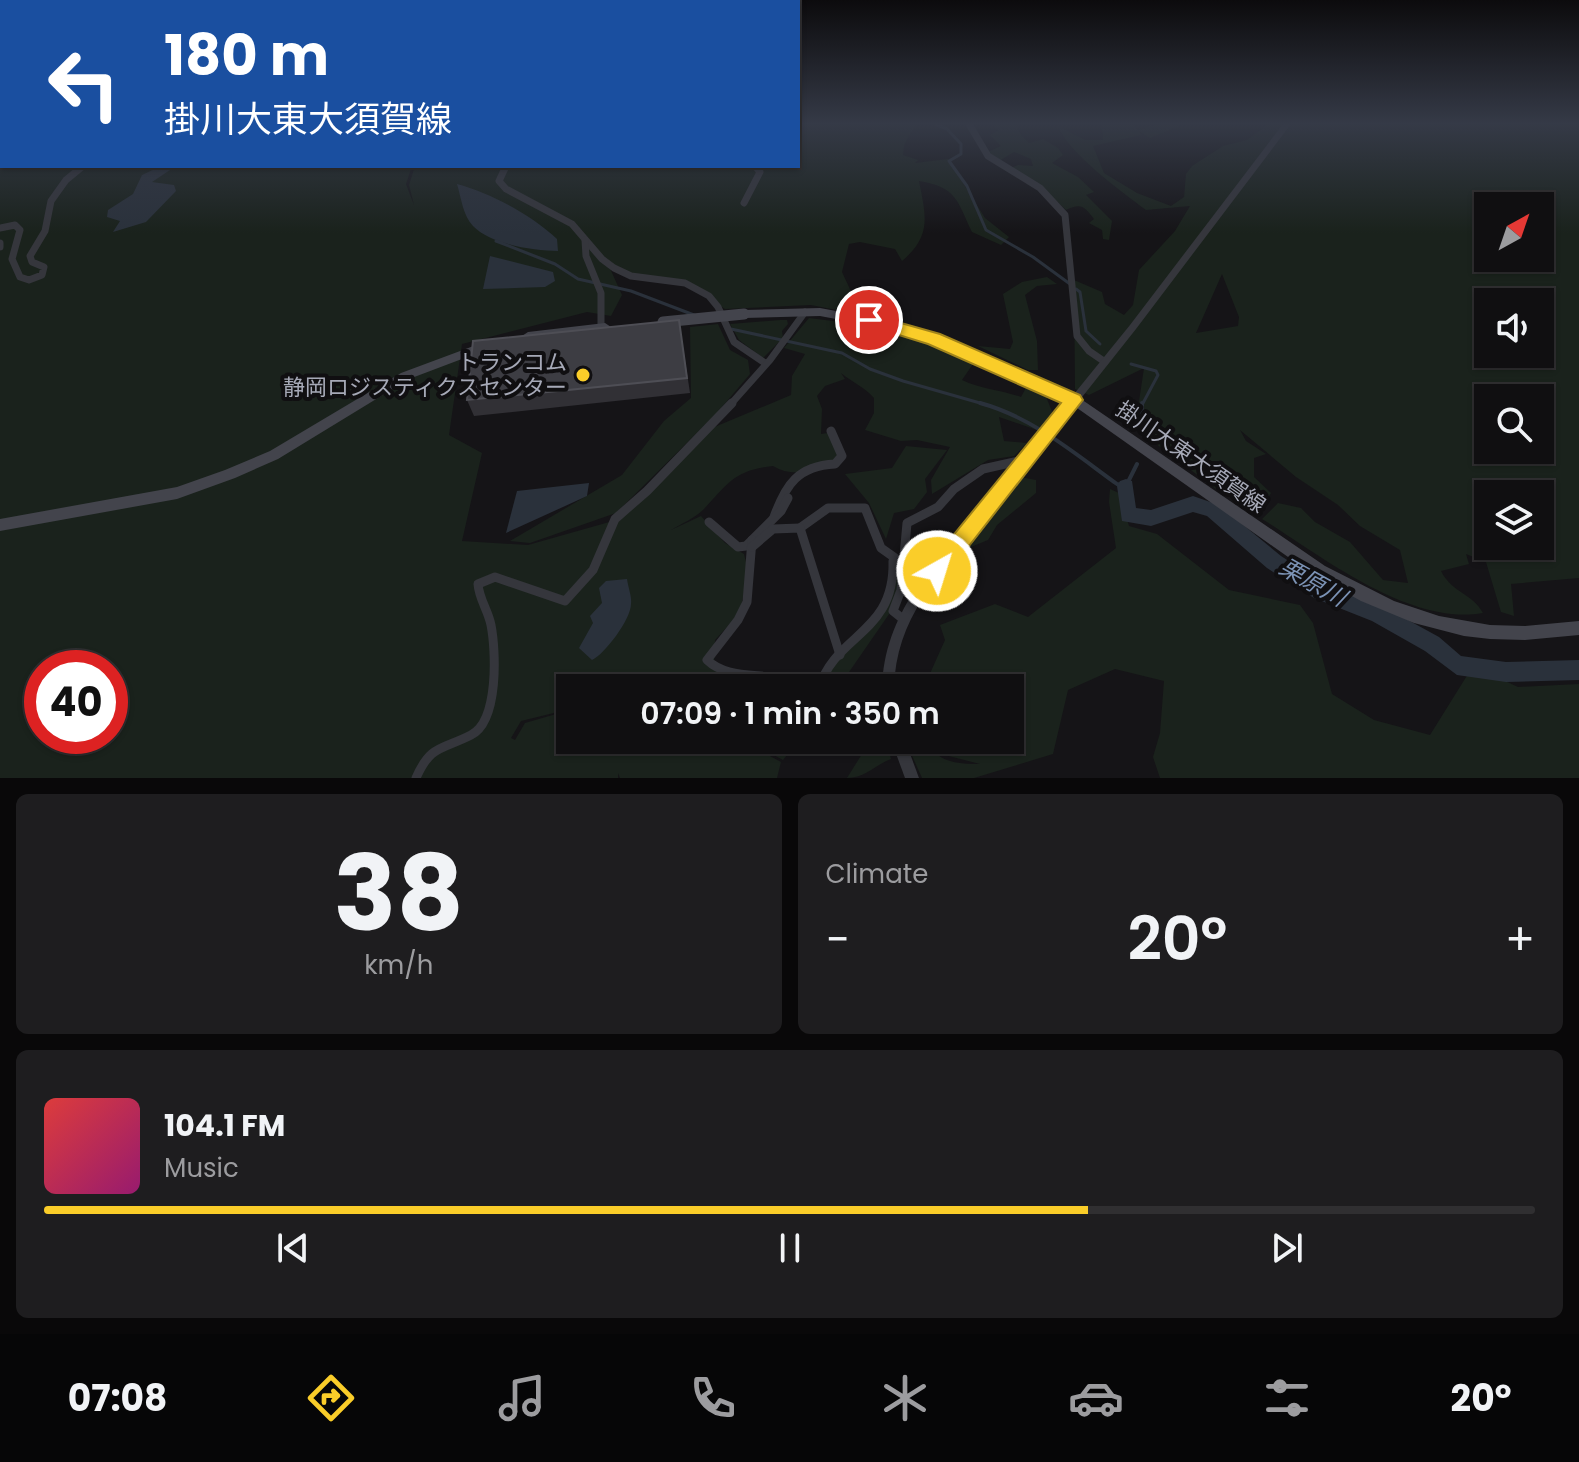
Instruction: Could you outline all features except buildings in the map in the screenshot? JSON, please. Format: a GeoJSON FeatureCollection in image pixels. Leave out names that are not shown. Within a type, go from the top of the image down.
{"type":"FeatureCollection","features":[{"type":"Feature","properties":{"kind":"main road","name":"掛川大東大須賀線"},"geometry":{"type":"LineString","coordinates":[[650,323],[805,312],[846,315],[905,329],[1074,400],[1320,571],[1358,594],[1405,614],[1452,627],[1517,633],[1579,628]]}},
{"type":"Feature","properties":{"kind":"main road"},"geometry":{"type":"LineString","coordinates":[[0,525],[177,493],[274,455],[405,376],[438,361],[505,340],[608,327]]}},
{"type":"Feature","properties":{"kind":"street"},"geometry":{"type":"LineString","coordinates":[[995,160],[1049,195],[1065,215],[1077,336],[1089,351],[1105,362]]}},
{"type":"Feature","properties":{"kind":"street"},"geometry":{"type":"LineString","coordinates":[[888,674],[903,619],[919,594],[1105,362],[1259,160]]}},
{"type":"Feature","properties":{"kind":"street"},"geometry":{"type":"LineString","coordinates":[[0,228],[15,225],[20,230],[12,259],[20,277],[29,280],[42,275],[44,267],[32,262],[31,252],[47,225],[51,201],[66,180],[81,168]]}},
{"type":"Feature","properties":{"kind":"street"},"geometry":{"type":"LineString","coordinates":[[505,168],[499,181],[506,189],[572,224],[602,259],[631,276],[685,283],[709,296],[718,307],[734,342],[765,363]]}},
{"type":"Feature","properties":{"kind":"street"},"geometry":{"type":"LineString","coordinates":[[744,203],[760,172],[757,168]]}},
{"type":"Feature","properties":{"kind":"street"},"geometry":{"type":"LineString","coordinates":[[585,239],[586,256],[601,293],[608,327]]}},
{"type":"Feature","properties":{"kind":"street"},"geometry":{"type":"LineString","coordinates":[[416,778],[427,755],[478,731],[488,718],[493,687],[492,642],[490,622],[478,597],[478,584],[495,577],[565,601],[578,591],[604,548],[608,528],[616,517],[638,500],[695,441],[765,363],[805,312]]}},
{"type":"Feature","properties":{"kind":"street"},"geometry":{"type":"LineString","coordinates":[[774,517],[791,479],[816,465],[835,464],[842,456],[831,431]]}},
{"type":"Feature","properties":{"kind":"street"},"geometry":{"type":"LineString","coordinates":[[823,674],[882,613],[888,602],[905,530],[912,519],[938,507],[954,489],[983,469],[1027,459]]}},
{"type":"Feature","properties":{"kind":"street"},"geometry":{"type":"LineString","coordinates":[[765,674],[751,671],[727,673],[714,668],[707,660],[713,648],[740,618],[749,600],[752,544],[788,498]]}},
{"type":"Feature","properties":{"kind":"street"},"geometry":{"type":"LineString","coordinates":[[709,522],[738,547],[752,544],[778,526],[800,528],[828,508],[865,508],[881,549],[898,560]]}},
{"type":"Feature","properties":{"kind":"street"},"geometry":{"type":"LineString","coordinates":[[800,528],[840,655]]}},
{"type":"Feature","properties":{"kind":"street"},"geometry":{"type":"LineString","coordinates":[[898,560],[901,590],[893,611],[903,619]]}},
{"type":"Feature","properties":{"kind":"street"},"geometry":{"type":"LineString","coordinates":[[903,754],[912,778]]}},
{"type":"Feature","properties":{"kind":"shaded area"},"geometry":{"type":"Polygon","coordinates":[[[800,160],[918,160],[915,163],[949,160],[985,218],[1009,237],[1001,245],[972,232],[959,204],[949,192],[919,181],[924,225],[918,243],[902,261],[895,249],[860,242],[849,244],[842,272],[862,315],[811,305],[725,309],[685,283],[626,273],[608,264],[622,295],[611,316],[587,312],[462,344],[449,435],[482,453],[462,541],[528,545],[620,519],[705,431],[791,395],[792,376],[805,354],[784,348],[809,318],[849,323],[844,332],[852,322],[854,326],[853,322],[889,329],[975,361],[962,380],[1021,397],[1028,384],[1045,394],[1053,414],[1037,430],[999,417],[1004,441],[1027,443],[1014,456],[988,460],[932,494],[931,480],[950,447],[917,440],[901,441],[865,430],[874,413],[874,398],[841,373],[845,379],[825,386],[817,396],[822,409],[821,434],[828,433],[840,447],[836,463],[797,472],[773,466],[741,474],[704,509],[671,530],[701,516],[725,543],[744,554],[748,570],[740,613],[715,640],[714,668],[741,674],[556,674],[556,712],[521,721],[511,738],[515,740],[525,723],[556,714],[556,754],[772,754],[770,756],[781,762],[777,778],[620,778],[618,773],[618,778],[0,778],[0,168],[411,168],[406,184],[414,205],[409,185],[414,168],[800,168],[800,160]]]}},
{"type":"Feature","properties":{"kind":"shaded area"},"geometry":{"type":"Polygon","coordinates":[[[1031,160],[1056,160],[1052,163],[1078,177],[1094,192],[1086,195],[1112,221],[1109,240],[1103,239],[1102,230],[1089,223],[1094,219],[1085,209],[1079,206],[1066,210],[1011,168],[1033,166],[1031,160]]]}},
{"type":"Feature","properties":{"kind":"shaded area"},"geometry":{"type":"Polygon","coordinates":[[[1084,160],[1099,160],[1104,173],[1137,193],[1171,206],[1184,197],[1186,174],[1201,160],[1579,160],[1579,578],[1511,584],[1514,616],[1501,612],[1486,562],[1481,560],[1554,560],[1554,480],[1474,480],[1474,557],[1466,554],[1469,564],[1441,571],[1483,613],[1455,614],[1426,609],[1397,599],[1339,569],[1262,519],[1278,503],[1301,508],[1315,522],[1350,542],[1383,580],[1408,583],[1400,550],[1360,526],[1338,505],[1296,477],[1240,430],[1246,441],[1266,454],[1254,458],[1254,477],[1271,493],[1260,510],[1216,489],[1135,428],[1144,368],[1089,395],[1075,389],[1074,280],[1102,292],[1105,304],[1124,315],[1133,305],[1139,270],[1175,231],[1190,206],[1146,210],[1084,160]],[[1222,274],[1196,333],[1238,326],[1239,317],[1222,274]]]}},
{"type":"Feature","properties":{"kind":"shaded area"},"geometry":{"type":"Polygon","coordinates":[[[157,168],[173,168],[152,182],[174,185],[176,191],[146,222],[113,232],[120,221],[107,217],[108,210],[133,194],[142,175],[157,168]]]}},
{"type":"Feature","properties":{"kind":"shaded area"},"geometry":{"type":"Polygon","coordinates":[[[457,184],[523,213],[557,239],[558,251],[537,250],[490,238],[473,226],[467,217],[457,184]]]}},
{"type":"Feature","properties":{"kind":"shaded area"},"geometry":{"type":"Polygon","coordinates":[[[490,256],[553,272],[555,281],[545,287],[483,289],[490,256]]]}},
{"type":"Feature","properties":{"kind":"shaded area"},"geometry":{"type":"Polygon","coordinates":[[[1047,277],[1057,284],[1037,286],[1025,295],[1037,341],[1038,370],[1028,370],[978,346],[1010,349],[1013,342],[1003,294],[1022,282],[1047,277]]]}},
{"type":"Feature","properties":{"kind":"shaded area"},"geometry":{"type":"Polygon","coordinates":[[[787,320],[788,324],[782,331],[783,338],[763,358],[739,340],[730,324],[787,320]]]}},
{"type":"Feature","properties":{"kind":"shaded area"},"geometry":{"type":"Polygon","coordinates":[[[718,324],[730,350],[748,360],[750,374],[716,414],[616,513],[530,543],[510,541],[622,475],[664,421],[691,398],[690,327],[718,324]]]}},
{"type":"Feature","properties":{"kind":"shaded area"},"geometry":{"type":"Polygon","coordinates":[[[906,446],[947,450],[925,479],[927,492],[914,509],[894,513],[886,539],[869,503],[845,474],[892,468],[906,446]]]}},
{"type":"Feature","properties":{"kind":"shaded area"},"geometry":{"type":"Polygon","coordinates":[[[1020,477],[1036,480],[1036,493],[997,525],[988,540],[966,549],[1020,477]]]}},
{"type":"Feature","properties":{"kind":"shaded area"},"geometry":{"type":"Polygon","coordinates":[[[589,483],[587,496],[506,533],[517,491],[589,483]]]}},
{"type":"Feature","properties":{"kind":"shaded area"},"geometry":{"type":"Polygon","coordinates":[[[1110,489],[1119,493],[1129,526],[1157,534],[1229,590],[1300,605],[1313,623],[1332,694],[1374,720],[1430,735],[1473,666],[1518,687],[1579,684],[1579,778],[1160,778],[1153,757],[1160,733],[1164,681],[1115,669],[1068,690],[1053,754],[974,778],[922,778],[911,754],[936,754],[948,760],[980,764],[941,754],[1024,754],[1024,674],[930,674],[945,640],[940,625],[995,604],[1028,617],[1116,548],[1110,489]]]}},
{"type":"Feature","properties":{"kind":"shaded area"},"geometry":{"type":"Polygon","coordinates":[[[903,564],[896,604],[848,674],[825,674],[882,613],[893,565],[903,564]]]}},
{"type":"Feature","properties":{"kind":"shaded area"},"geometry":{"type":"Polygon","coordinates":[[[627,579],[631,601],[627,618],[610,644],[592,660],[579,648],[593,623],[590,616],[602,603],[599,588],[606,581],[627,579]]]}},
{"type":"Feature","properties":{"kind":"shaded area"},"geometry":{"type":"Polygon","coordinates":[[[772,754],[788,754],[783,760],[772,754]]]}},
{"type":"Feature","properties":{"kind":"shaded area"},"geometry":{"type":"Polygon","coordinates":[[[862,754],[890,754],[891,759],[865,774],[847,778],[862,754]]]}},
{"type":"Feature","properties":{"kind":"waterway"},"geometry":{"type":"LineString","coordinates":[[950,160],[967,186],[986,230],[1033,257],[1070,284]]}},
{"type":"Feature","properties":{"kind":"waterway"},"geometry":{"type":"LineString","coordinates":[[496,241],[555,264],[578,279],[631,291],[694,315]]}},
{"type":"Feature","properties":{"kind":"waterway"},"geometry":{"type":"LineString","coordinates":[[1076,289],[1080,292],[1086,331],[1100,344]]}},
{"type":"Feature","properties":{"kind":"waterway"},"geometry":{"type":"LineString","coordinates":[[731,329],[842,353],[870,369],[903,381],[980,403]]}},
{"type":"Feature","properties":{"kind":"waterway"},"geometry":{"type":"LineString","coordinates":[[1131,364],[1156,371],[1158,375],[1142,405]]}},
{"type":"Feature","properties":{"kind":"waterway"},"geometry":{"type":"LineString","coordinates":[[980,403],[987,405]]}},
{"type":"Feature","properties":{"kind":"waterway"},"geometry":{"type":"LineString","coordinates":[[980,403],[1035,427],[1117,484],[1126,486],[1137,464]]}},
{"type":"Feature","properties":{"kind":"waterway"},"geometry":{"type":"LineString","coordinates":[[1142,405],[1142,428]]}},
{"type":"Feature","properties":{"kind":"waterway","name":"栗原川"},"geometry":{"type":"LineString","coordinates":[[1126,486],[1128,515],[1151,518],[1193,504],[1213,510],[1274,562],[1321,592],[1379,614],[1432,644],[1457,665],[1506,672],[1530,671]]}},
{"type":"Feature","properties":{"kind":"waterway","name":"栗原川"},"geometry":{"type":"LineString","coordinates":[[1537,671],[1579,670]]}},
{"type":"Feature","properties":{"kind":"place","name":"トランコム 静岡ロジスティクスセンター"},"geometry":{"type":"Point","coordinates":[583,375]}},
{"type":"Feature","properties":{"kind":"route"},"geometry":{"type":"LineString","coordinates":[[869,320],[934,339],[1074,400],[937,571]]}}]}
